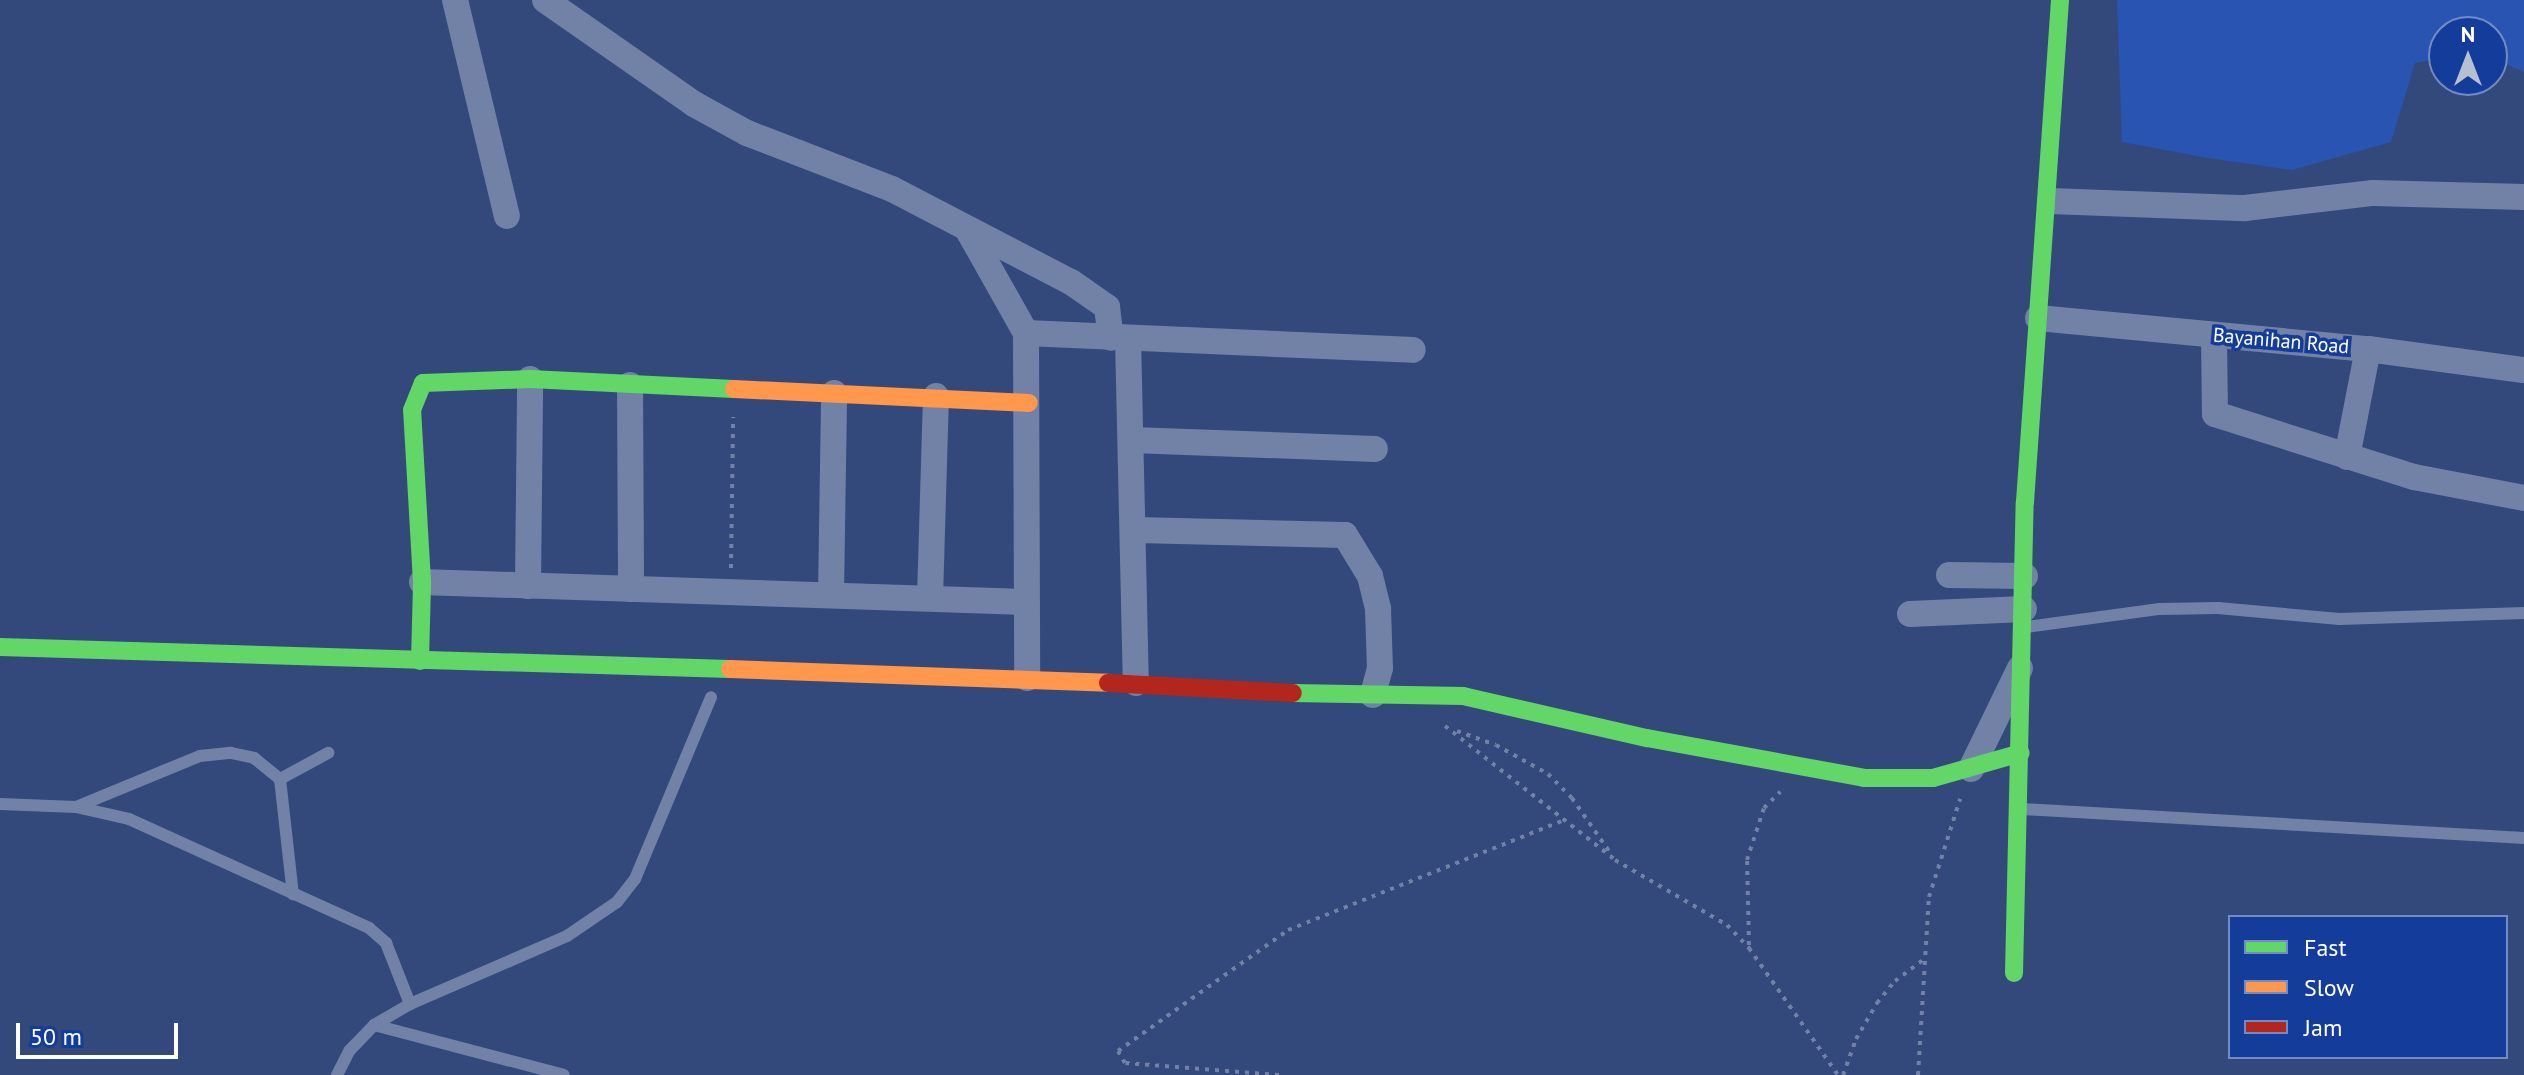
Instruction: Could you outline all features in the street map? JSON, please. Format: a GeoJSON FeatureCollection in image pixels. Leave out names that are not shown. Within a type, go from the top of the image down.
{"type":"FeatureCollection","features":[{"type":"Feature","properties":{"kind":"street"},"geometry":{"type":"LineString","coordinates":[[455,0],[507,216]]}},
{"type":"Feature","properties":{"kind":"street"},"geometry":{"type":"LineString","coordinates":[[545,0],[720,118],[892,189],[1102,301],[1112,316],[1120,338],[1132,440],[1136,530],[1136,683]]}},
{"type":"Feature","properties":{"kind":"street"},"geometry":{"type":"LineString","coordinates":[[2014,973],[2023,618],[2038,318],[2050,201],[2060,0]]}},
{"type":"Feature","properties":{"kind":"street"},"geometry":{"type":"LineString","coordinates":[[2050,201],[2245,208],[2373,193],[2524,197]]}},
{"type":"Feature","properties":{"kind":"street"},"geometry":{"type":"LineString","coordinates":[[969,232],[1026,333],[1029,403],[1027,678]]}},
{"type":"Feature","properties":{"kind":"street","name":"Bayanihan Road"},"geometry":{"type":"LineString","coordinates":[[2038,318],[2368,349],[2524,370]]}},
{"type":"Feature","properties":{"kind":"street"},"geometry":{"type":"LineString","coordinates":[[1026,333],[1413,350]]}},
{"type":"Feature","properties":{"kind":"street"},"geometry":{"type":"LineString","coordinates":[[2214,336],[2215,414],[2444,485],[2524,498]]}},
{"type":"Feature","properties":{"kind":"street"},"geometry":{"type":"LineString","coordinates":[[2347,457],[2368,349]]}},
{"type":"Feature","properties":{"kind":"street"},"geometry":{"type":"LineString","coordinates":[[420,661],[422,582],[412,410],[416,390],[423,383],[530,379],[733,391],[936,396],[1029,403]]}},
{"type":"Feature","properties":{"kind":"street"},"geometry":{"type":"LineString","coordinates":[[528,586],[530,379]]}},
{"type":"Feature","properties":{"kind":"street"},"geometry":{"type":"LineString","coordinates":[[630,385],[631,589]]}},
{"type":"Feature","properties":{"kind":"street"},"geometry":{"type":"LineString","coordinates":[[831,594],[834,393]]}},
{"type":"Feature","properties":{"kind":"street"},"geometry":{"type":"LineString","coordinates":[[930,598],[936,396]]}},
{"type":"Feature","properties":{"kind":"street"},"geometry":{"type":"LineString","coordinates":[[1132,440],[1375,449]]}},
{"type":"Feature","properties":{"kind":"street"},"geometry":{"type":"LineString","coordinates":[[1136,530],[1345,535],[1370,576],[1378,609],[1381,650],[1373,695]]}},
{"type":"Feature","properties":{"kind":"street"},"geometry":{"type":"LineString","coordinates":[[1949,575],[2025,576]]}},
{"type":"Feature","properties":{"kind":"street"},"geometry":{"type":"LineString","coordinates":[[422,582],[1027,602]]}},
{"type":"Feature","properties":{"kind":"street"},"geometry":{"type":"LineString","coordinates":[[1910,614],[2023,618]]}},
{"type":"Feature","properties":{"kind":"street"},"geometry":{"type":"LineString","coordinates":[[0,647],[1027,678],[1373,695],[1436,694],[1496,701],[1647,738],[1816,771],[1899,780],[1971,769],[2021,753]]}},
{"type":"Feature","properties":{"kind":"street"},"geometry":{"type":"LineString","coordinates":[[1971,769],[2001,697],[2024,662]]}},
{"type":"Feature","properties":{"kind":"lane"},"geometry":{"type":"LineString","coordinates":[[2023,618],[2218,608],[2340,619],[2524,613]]}},
{"type":"Feature","properties":{"kind":"lane"},"geometry":{"type":"LineString","coordinates":[[337,1075],[350,1050],[374,1025],[410,1004],[567,936],[617,902],[635,879],[711,697]]}},
{"type":"Feature","properties":{"kind":"lane"},"geometry":{"type":"LineString","coordinates":[[76,807],[200,756],[231,753],[254,758],[280,779],[293,894]]}},
{"type":"Feature","properties":{"kind":"lane"},"geometry":{"type":"LineString","coordinates":[[280,779],[328,753]]}},
{"type":"Feature","properties":{"kind":"lane"},"geometry":{"type":"LineString","coordinates":[[0,804],[76,807],[129,819],[379,934],[410,1004]]}},
{"type":"Feature","properties":{"kind":"lane"},"geometry":{"type":"LineString","coordinates":[[2020,809],[2524,838]]}},
{"type":"Feature","properties":{"kind":"lane"},"geometry":{"type":"LineString","coordinates":[[374,1025],[564,1075]]}},
{"type":"Feature","properties":{"kind":"path"},"geometry":{"type":"LineString","coordinates":[[730,594],[733,391]]}},
{"type":"Feature","properties":{"kind":"path"},"geometry":{"type":"LineString","coordinates":[[1442,725],[1496,745],[1548,774],[1572,798],[1615,860]]}},
{"type":"Feature","properties":{"kind":"path"},"geometry":{"type":"LineString","coordinates":[[1454,730],[1615,860],[1727,925],[1749,948],[1841,1075]]}},
{"type":"Feature","properties":{"kind":"path"},"geometry":{"type":"LineString","coordinates":[[1918,1075],[1929,897],[1941,850],[1971,769]]}},
{"type":"Feature","properties":{"kind":"path"},"geometry":{"type":"LineString","coordinates":[[1749,948],[1745,902],[1754,831],[1764,808],[1781,790],[1816,771]]}},
{"type":"Feature","properties":{"kind":"path"},"geometry":{"type":"LineString","coordinates":[[1279,1075],[1188,1064],[1125,1063],[1118,1051],[1288,930],[1564,820]]}},
{"type":"Feature","properties":{"kind":"path"},"geometry":{"type":"LineString","coordinates":[[1841,1075],[1856,1039],[1877,1003],[1895,981],[1924,959]]}},
{"type":"Feature","properties":{"kind":"shaded area"},"geometry":{"type":"Polygon","coordinates":[[[2117,0],[2524,0],[2524,72],[2508,65],[2508,16],[2428,16],[2428,61],[2415,63],[2391,142],[2292,170],[2122,142],[2117,0]]]}},
{"type":"Feature","properties":{"kind":"traffic: fast"},"geometry":{"type":"LineString","coordinates":[[2014,973],[2025,502],[2060,0]]}},
{"type":"Feature","properties":{"kind":"traffic: fast"},"geometry":{"type":"LineString","coordinates":[[420,661],[422,582],[412,410],[423,383],[530,379],[734,389]]}},
{"type":"Feature","properties":{"kind":"traffic: fast"},"geometry":{"type":"LineString","coordinates":[[0,647],[730,669]]}},
{"type":"Feature","properties":{"kind":"traffic: fast"},"geometry":{"type":"LineString","coordinates":[[1293,693],[1463,696],[1647,738],[1864,778],[1933,778],[2021,753]]}},
{"type":"Feature","properties":{"kind":"traffic: slow"},"geometry":{"type":"LineString","coordinates":[[734,389],[1029,403]]}},
{"type":"Feature","properties":{"kind":"traffic: slow"},"geometry":{"type":"LineString","coordinates":[[730,669],[1108,683]]}},
{"type":"Feature","properties":{"kind":"traffic: jam"},"geometry":{"type":"LineString","coordinates":[[1108,683],[1293,693]]}}]}
